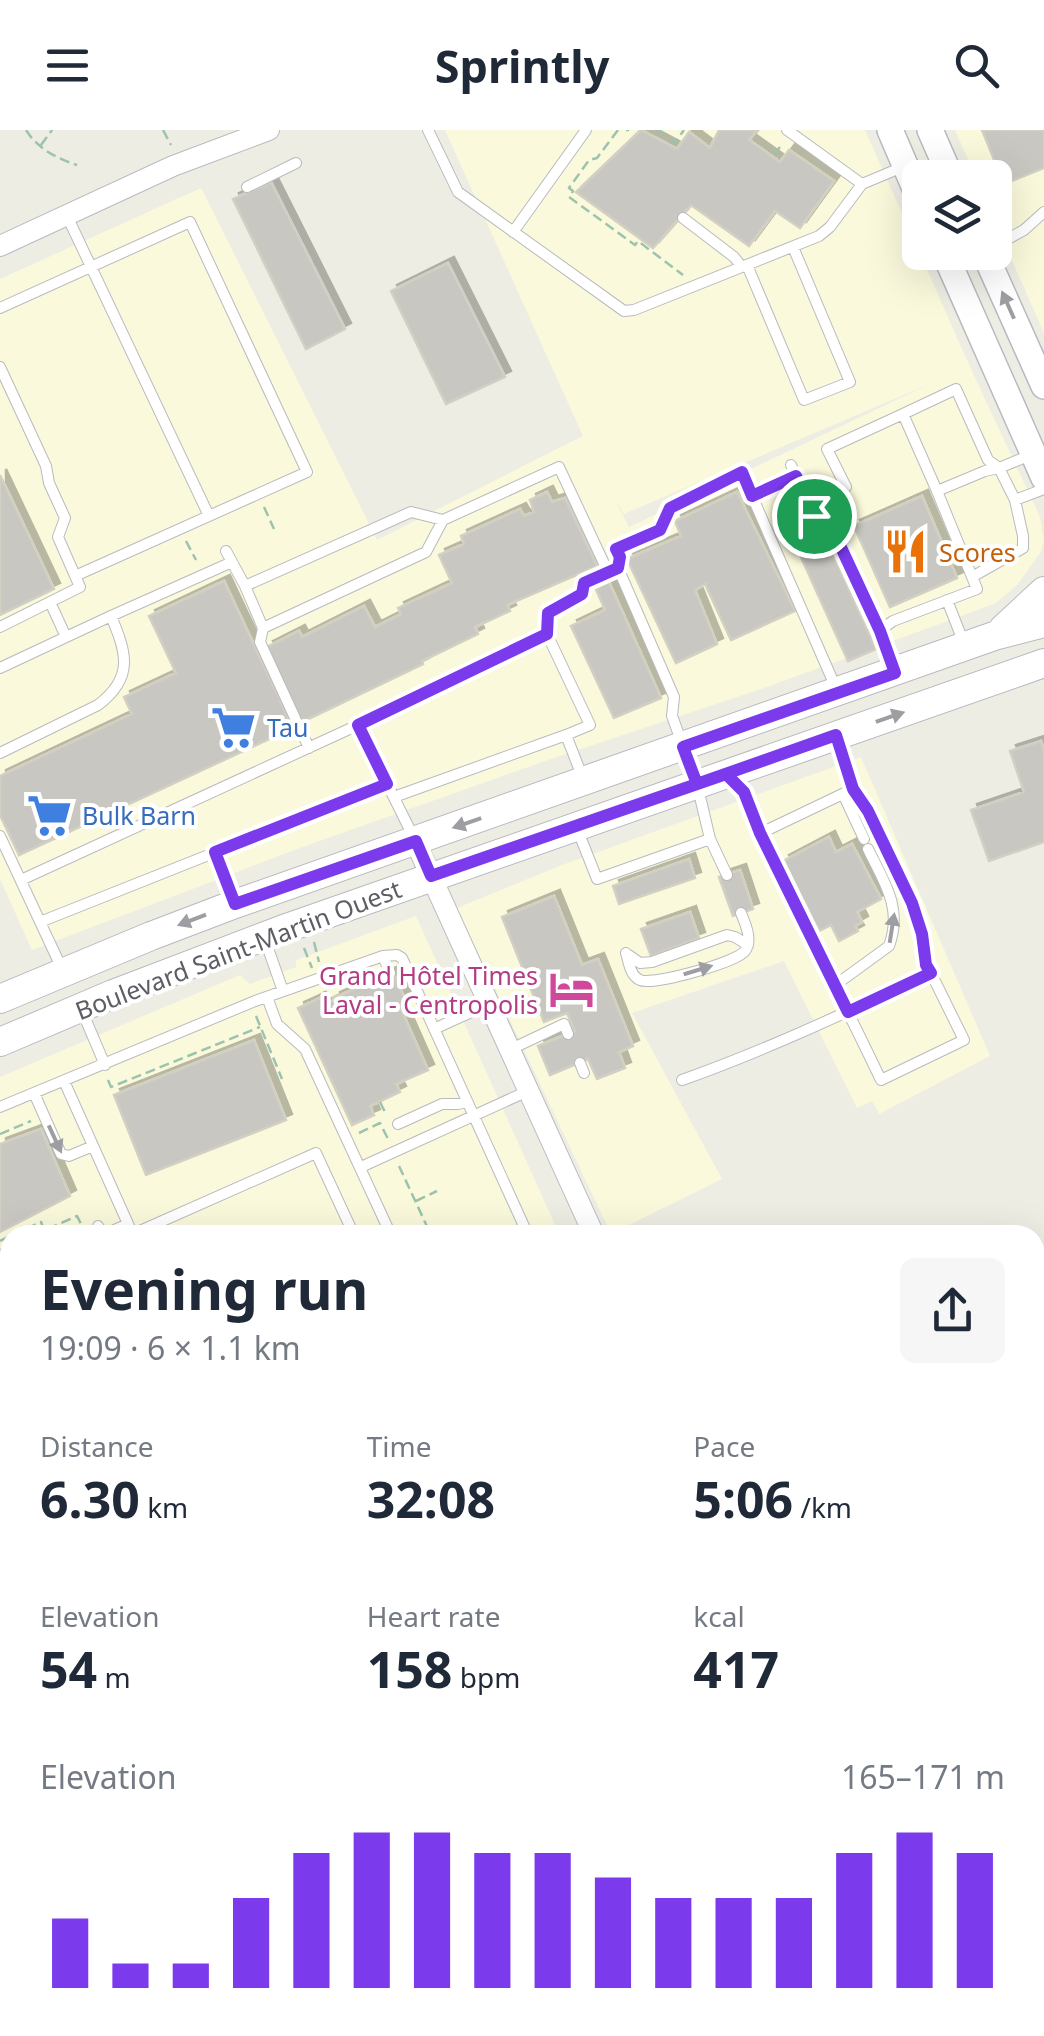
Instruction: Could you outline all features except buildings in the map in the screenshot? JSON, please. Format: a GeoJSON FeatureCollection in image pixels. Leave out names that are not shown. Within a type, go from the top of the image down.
{"type":"FeatureCollection","features":[{"type":"Feature","properties":{"kind":"main road"},"geometry":{"type":"LineString","coordinates":[[994,636],[1044,590]]}},
{"type":"Feature","properties":{"kind":"main road","name":"Boulevard Saint-Martin Ouest"},"geometry":{"type":"LineString","coordinates":[[0,999],[235,904],[994,636],[1044,622]]}},
{"type":"Feature","properties":{"kind":"main road","name":"Boulevard Saint-Martin Ouest"},"geometry":{"type":"LineString","coordinates":[[0,1042],[264,936],[1040,667]]}},
{"type":"Feature","properties":{"kind":"street"},"geometry":{"type":"LineString","coordinates":[[0,246],[188,159],[269,130]]}},
{"type":"Feature","properties":{"kind":"street"},"geometry":{"type":"LineString","coordinates":[[890,130],[903,160]]}},
{"type":"Feature","properties":{"kind":"street"},"geometry":{"type":"LineString","coordinates":[[930,130],[943,160]]}},
{"type":"Feature","properties":{"kind":"street"},"geometry":{"type":"LineString","coordinates":[[952,270],[1039,466]]}},
{"type":"Feature","properties":{"kind":"street"},"geometry":{"type":"LineString","coordinates":[[990,270],[1044,386]]}},
{"type":"Feature","properties":{"kind":"street"},"geometry":{"type":"LineString","coordinates":[[416,841],[589,1225]]}},
{"type":"Feature","properties":{"kind":"lane"},"geometry":{"type":"LineString","coordinates":[[428,130],[458,192],[624,311],[826,232],[862,184],[902,168]]}},
{"type":"Feature","properties":{"kind":"lane"},"geometry":{"type":"LineString","coordinates":[[513,232],[586,130]]}},
{"type":"Feature","properties":{"kind":"lane"},"geometry":{"type":"LineString","coordinates":[[787,135],[862,184]]}},
{"type":"Feature","properties":{"kind":"lane"},"geometry":{"type":"LineString","coordinates":[[246,186],[296,163]]}},
{"type":"Feature","properties":{"kind":"lane"},"geometry":{"type":"LineString","coordinates":[[1012,237],[1044,212]]}},
{"type":"Feature","properties":{"kind":"lane"},"geometry":{"type":"LineString","coordinates":[[67,215],[209,516]]}},
{"type":"Feature","properties":{"kind":"lane"},"geometry":{"type":"LineString","coordinates":[[682,218],[744,266],[804,400],[850,382],[793,247]]}},
{"type":"Feature","properties":{"kind":"lane"},"geometry":{"type":"LineString","coordinates":[[0,308],[190,222],[308,472],[75,576]]}},
{"type":"Feature","properties":{"kind":"lane"},"geometry":{"type":"LineString","coordinates":[[0,367],[46,466],[65,518],[58,538],[80,587],[0,627]]}},
{"type":"Feature","properties":{"kind":"lane"},"geometry":{"type":"LineString","coordinates":[[846,488],[827,449],[956,389],[988,460],[1000,468],[1015,500],[1024,536],[1023,548],[972,577]]}},
{"type":"Feature","properties":{"kind":"lane"},"geometry":{"type":"LineString","coordinates":[[880,631],[977,588],[903,414]]}},
{"type":"Feature","properties":{"kind":"lane"},"geometry":{"type":"LineString","coordinates":[[937,492],[985,471],[1039,466]]}},
{"type":"Feature","properties":{"kind":"lane"},"geometry":{"type":"LineString","coordinates":[[263,628],[426,552],[443,520],[559,467],[674,697],[672,716],[697,784],[710,839],[726,874]]}},
{"type":"Feature","properties":{"kind":"lane"},"geometry":{"type":"LineString","coordinates":[[752,496],[794,470],[814,516],[831,526],[880,631],[895,673]]}},
{"type":"Feature","properties":{"kind":"lane"},"geometry":{"type":"LineString","coordinates":[[394,798],[590,725],[547,634],[548,613],[582,594],[584,583],[613,570],[620,557],[616,549],[660,530],[670,508],[742,472],[838,693]]}},
{"type":"Feature","properties":{"kind":"lane"},"geometry":{"type":"LineString","coordinates":[[1015,500],[1044,489]]}},
{"type":"Feature","properties":{"kind":"lane"},"geometry":{"type":"LineString","coordinates":[[245,586],[412,512],[443,520]]}},
{"type":"Feature","properties":{"kind":"lane"},"geometry":{"type":"LineString","coordinates":[[0,668],[203,575],[229,557],[263,628],[260,642],[309,748]]}},
{"type":"Feature","properties":{"kind":"lane"},"geometry":{"type":"LineString","coordinates":[[946,600],[966,647]]}},
{"type":"Feature","properties":{"kind":"lane"},"geometry":{"type":"LineString","coordinates":[[50,602],[66,637]]}},
{"type":"Feature","properties":{"kind":"lane"},"geometry":{"type":"LineString","coordinates":[[0,753],[98,705],[110,694],[126,659],[111,616]]}},
{"type":"Feature","properties":{"kind":"lane"},"geometry":{"type":"LineString","coordinates":[[21,880],[547,634]]}},
{"type":"Feature","properties":{"kind":"lane"},"geometry":{"type":"LineString","coordinates":[[358,725],[416,841]]}},
{"type":"Feature","properties":{"kind":"lane"},"geometry":{"type":"LineString","coordinates":[[566,735],[584,782]]}},
{"type":"Feature","properties":{"kind":"lane"},"geometry":{"type":"LineString","coordinates":[[834,986],[891,942],[895,908],[848,792],[836,735]]}},
{"type":"Feature","properties":{"kind":"lane"},"geometry":{"type":"LineString","coordinates":[[726,774],[744,792],[760,833],[881,1080],[964,1040],[926,965],[912,903],[868,811],[848,792]]}},
{"type":"Feature","properties":{"kind":"lane"},"geometry":{"type":"LineString","coordinates":[[40,922],[387,784]]}},
{"type":"Feature","properties":{"kind":"lane"},"geometry":{"type":"LineString","coordinates":[[760,833],[848,792]]}},
{"type":"Feature","properties":{"kind":"lane"},"geometry":{"type":"LineString","coordinates":[[576,826],[597,879],[710,839]]}},
{"type":"Feature","properties":{"kind":"lane"},"geometry":{"type":"LineString","coordinates":[[0,836],[64,972]]}},
{"type":"Feature","properties":{"kind":"lane"},"geometry":{"type":"LineString","coordinates":[[215,852],[235,904]]}},
{"type":"Feature","properties":{"kind":"lane"},"geometry":{"type":"LineString","coordinates":[[742,912],[748,939],[748,945],[746,950],[696,971],[648,982],[633,975],[626,953],[640,963],[652,962],[730,935],[748,945]]}},
{"type":"Feature","properties":{"kind":"lane"},"geometry":{"type":"LineString","coordinates":[[264,936],[284,991]]}},
{"type":"Feature","properties":{"kind":"lane"},"geometry":{"type":"LineString","coordinates":[[0,1107],[267,997],[382,956],[396,955],[402,958],[523,1225]]}},
{"type":"Feature","properties":{"kind":"lane"},"geometry":{"type":"LineString","coordinates":[[382,956],[390,973]]}},
{"type":"Feature","properties":{"kind":"lane"},"geometry":{"type":"LineString","coordinates":[[682,1080],[757,1052],[931,973]]}},
{"type":"Feature","properties":{"kind":"lane"},"geometry":{"type":"LineString","coordinates":[[267,997],[277,1024],[306,1049],[387,1225]]}},
{"type":"Feature","properties":{"kind":"lane"},"geometry":{"type":"LineString","coordinates":[[434,1028],[489,1004]]}},
{"type":"Feature","properties":{"kind":"lane"},"geometry":{"type":"LineString","coordinates":[[80,1008],[105,1065]]}},
{"type":"Feature","properties":{"kind":"lane"},"geometry":{"type":"LineString","coordinates":[[509,1050],[564,1024],[568,1034]]}},
{"type":"Feature","properties":{"kind":"lane"},"geometry":{"type":"LineString","coordinates":[[64,1081],[128,1225]]}},
{"type":"Feature","properties":{"kind":"lane"},"geometry":{"type":"LineString","coordinates":[[361,1167],[528,1091]]}},
{"type":"Feature","properties":{"kind":"lane"},"geometry":{"type":"LineString","coordinates":[[34,1093],[61,1154],[69,1156],[93,1146]]}},
{"type":"Feature","properties":{"kind":"lane"},"geometry":{"type":"LineString","coordinates":[[398,1124],[442,1104],[467,1102]]}},
{"type":"Feature","properties":{"kind":"lane"},"geometry":{"type":"LineString","coordinates":[[145,1225],[316,1153],[349,1225]]}},
{"type":"Feature","properties":{"kind":"path"},"geometry":{"type":"LineString","coordinates":[[26,130],[52,155],[77,165]]}},
{"type":"Feature","properties":{"kind":"path"},"geometry":{"type":"LineString","coordinates":[[40,146],[52,130]]}},
{"type":"Feature","properties":{"kind":"path"},"geometry":{"type":"LineString","coordinates":[[164,130],[170,145]]}},
{"type":"Feature","properties":{"kind":"path"},"geometry":{"type":"LineString","coordinates":[[618,130],[569,188],[573,191],[569,197],[635,245]]}},
{"type":"Feature","properties":{"kind":"path"},"geometry":{"type":"LineString","coordinates":[[658,130],[675,142],[684,130]]}},
{"type":"Feature","properties":{"kind":"path"},"geometry":{"type":"LineString","coordinates":[[774,155],[787,135]]}},
{"type":"Feature","properties":{"kind":"path"},"geometry":{"type":"LineString","coordinates":[[587,219],[591,213]]}},
{"type":"Feature","properties":{"kind":"path"},"geometry":{"type":"LineString","coordinates":[[628,250],[638,241],[682,273]]}},
{"type":"Feature","properties":{"kind":"path"},"geometry":{"type":"LineString","coordinates":[[814,516],[837,491],[846,488]]}},
{"type":"Feature","properties":{"kind":"path"},"geometry":{"type":"LineString","coordinates":[[258,494],[274,529]]}},
{"type":"Feature","properties":{"kind":"path"},"geometry":{"type":"LineString","coordinates":[[180,529],[203,575]]}},
{"type":"Feature","properties":{"kind":"path"},"geometry":{"type":"LineString","coordinates":[[314,945],[319,970],[313,970],[304,949],[314,945]]}},
{"type":"Feature","properties":{"kind":"path"},"geometry":{"type":"LineString","coordinates":[[322,987],[329,1003]]}},
{"type":"Feature","properties":{"kind":"path"},"geometry":{"type":"LineString","coordinates":[[111,1087],[260,1027],[282,1079]]}},
{"type":"Feature","properties":{"kind":"path"},"geometry":{"type":"LineString","coordinates":[[180,1050],[182,1058]]}},
{"type":"Feature","properties":{"kind":"path"},"geometry":{"type":"LineString","coordinates":[[355,1134],[388,1120],[380,1102]]}},
{"type":"Feature","properties":{"kind":"path"},"geometry":{"type":"LineString","coordinates":[[0,1134],[44,1115]]}},
{"type":"Feature","properties":{"kind":"path"},"geometry":{"type":"LineString","coordinates":[[380,1123],[389,1140]]}},
{"type":"Feature","properties":{"kind":"path"},"geometry":{"type":"LineString","coordinates":[[398,1160],[425,1225]]}},
{"type":"Feature","properties":{"kind":"path"},"geometry":{"type":"LineString","coordinates":[[414,1201],[437,1191]]}},
{"type":"Feature","properties":{"kind":"path"},"geometry":{"type":"LineString","coordinates":[[60,1225],[77,1216],[81,1225]]}},
{"type":"Feature","properties":{"kind":"shaded area"},"geometry":{"type":"Polygon","coordinates":[[[445,130],[865,130],[902,214],[902,270],[927,270],[1040,517],[1044,541],[1017,585],[994,604],[308,845],[32,950],[0,879],[0,279],[201,188],[377,540],[583,436],[445,130]],[[932,383],[624,514],[614,498],[629,527],[932,383]]]}},
{"type":"Feature","properties":{"kind":"shaded area"},"geometry":{"type":"Polygon","coordinates":[[[955,130],[1044,130],[1044,333],[1012,261],[1012,160],[968,160],[955,130]]]}},
{"type":"Feature","properties":{"kind":"shaded area"},"geometry":{"type":"Polygon","coordinates":[[[861,757],[990,1056],[879,1114],[872,1101],[857,1108],[784,961],[632,1013],[722,1179],[629,1225],[607,1225],[457,908],[562,865],[861,757]]]}},
{"type":"Feature","properties":{"kind":"shaded area"},"geometry":{"type":"Polygon","coordinates":[[[416,916],[555,1225],[0,1225],[0,1077],[240,975],[250,984],[296,967],[296,960],[416,916]]]}},
{"type":"Feature","properties":{"kind":"place","name":"Scores"},"geometry":{"type":"Point","coordinates":[906,552]}},
{"type":"Feature","properties":{"kind":"place","name":"Tau"},"geometry":{"type":"Point","coordinates":[234,727]}},
{"type":"Feature","properties":{"kind":"place","name":"Bulk Barn"},"geometry":{"type":"Point","coordinates":[49,815]}},
{"type":"Feature","properties":{"kind":"place","name":"Grand Hôtel Times Laval - Centropolis"},"geometry":{"type":"Point","coordinates":[571,989]}},
{"type":"Feature","properties":{"kind":"route"},"geometry":{"type":"LineString","coordinates":[[742,472],[752,496],[796,476],[814,516],[831,526],[880,631],[895,673],[683,747],[697,784],[836,735],[853,789],[868,811],[912,903],[931,973],[848,1012],[760,833],[744,792],[726,774],[431,876],[416,841],[235,904],[215,852],[387,784],[358,725],[547,634],[548,613],[582,594],[584,583],[618,568],[620,557],[616,549],[660,530],[670,508],[742,472]]}}]}
